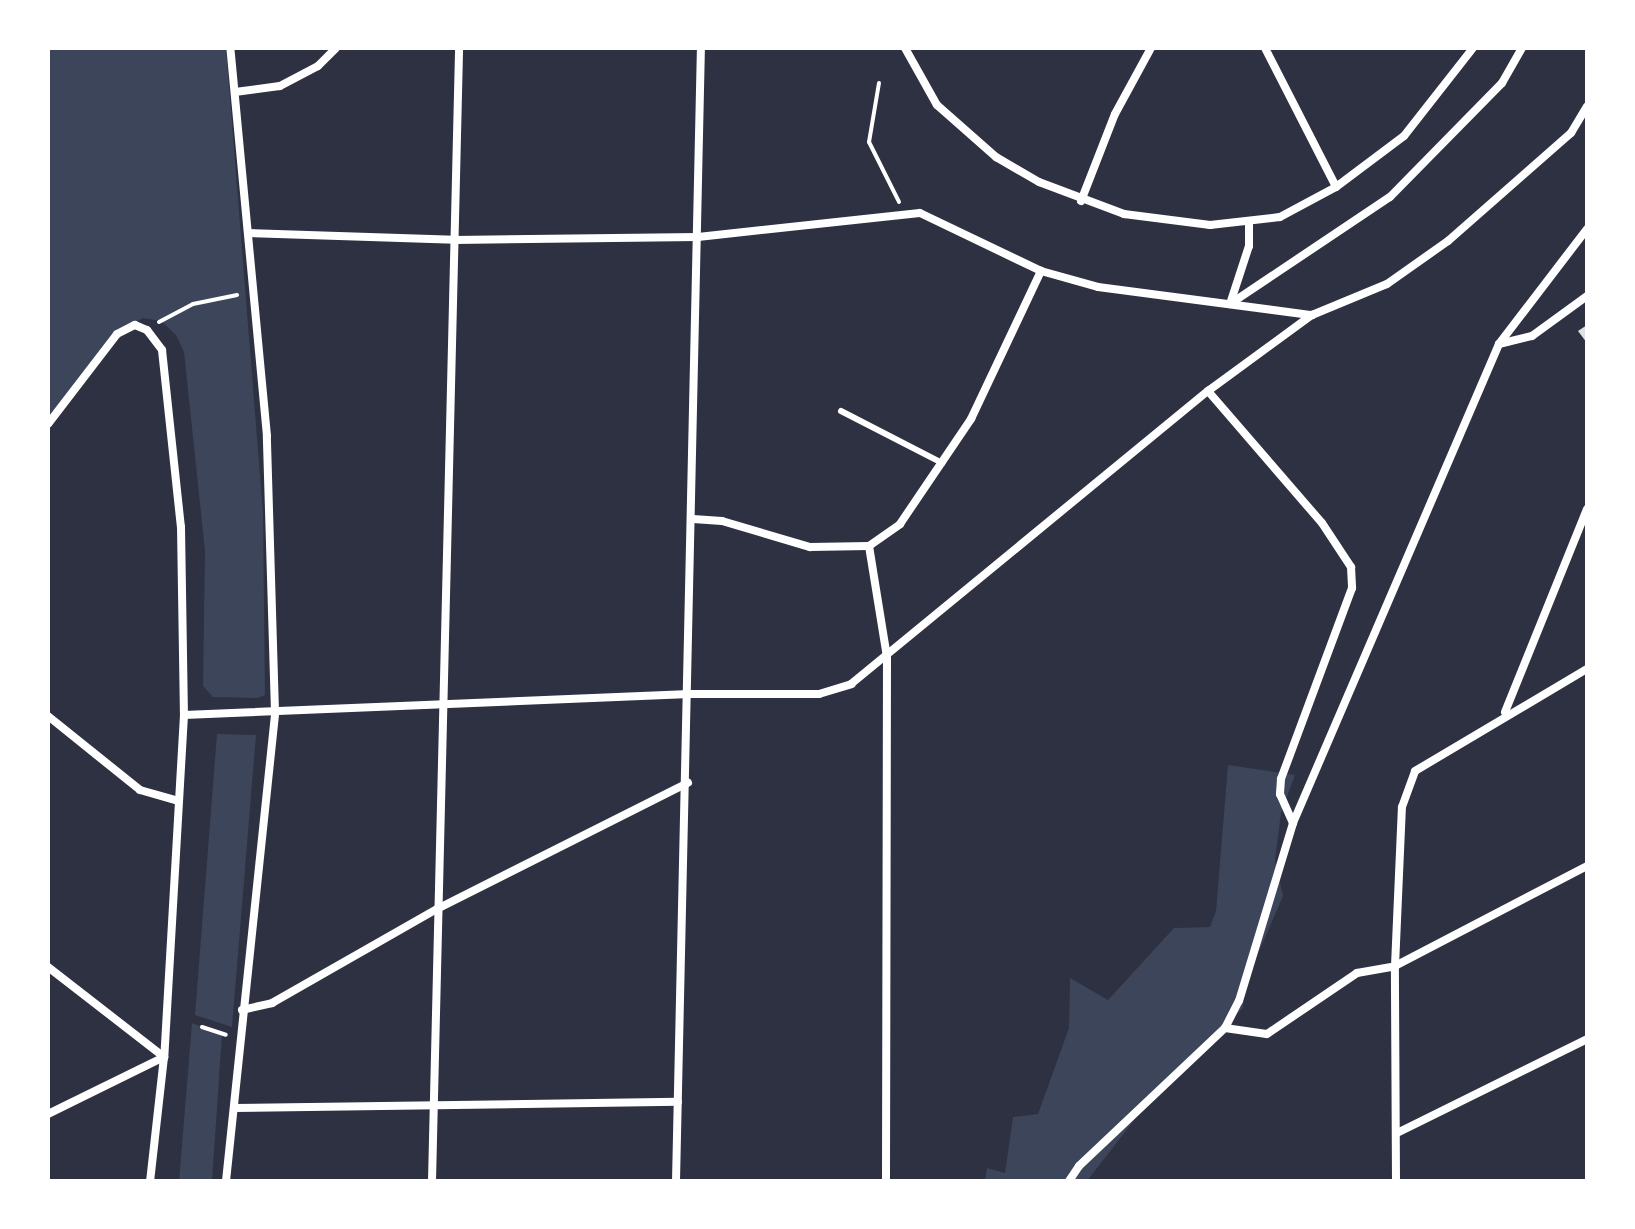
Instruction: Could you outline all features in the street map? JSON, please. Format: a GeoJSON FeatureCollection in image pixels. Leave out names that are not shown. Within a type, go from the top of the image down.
{"type":"FeatureCollection","features":[{"type":"Feature","properties":{"kind":"street"},"geometry":{"type":"LineString","coordinates":[[226,1181],[275,712],[269,480],[230,48]]}},
{"type":"Feature","properties":{"kind":"street"},"geometry":{"type":"LineString","coordinates":[[235,92],[280,86],[318,66],[336,48]]}},
{"type":"Feature","properties":{"kind":"street"},"geometry":{"type":"LineString","coordinates":[[432,1181],[459,48]]}},
{"type":"Feature","properties":{"kind":"street"},"geometry":{"type":"LineString","coordinates":[[676,1181],[690,694],[701,48]]}},
{"type":"Feature","properties":{"kind":"street"},"geometry":{"type":"LineString","coordinates":[[905,48],[937,105],[962,131],[996,157],[1081,201],[1169,222],[1249,222],[1293,212],[1336,187],[1404,136],[1473,48]]}},
{"type":"Feature","properties":{"kind":"street"},"geometry":{"type":"LineString","coordinates":[[1081,201],[1115,114],[1151,48]]}},
{"type":"Feature","properties":{"kind":"street"},"geometry":{"type":"LineString","coordinates":[[1265,48],[1336,187]]}},
{"type":"Feature","properties":{"kind":"street"},"geometry":{"type":"LineString","coordinates":[[1230,305],[1390,197],[1502,83],[1522,48]]}},
{"type":"Feature","properties":{"kind":"street"},"geometry":{"type":"LineString","coordinates":[[184,715],[690,694],[819,694],[851,684],[1208,391],[1312,315],[1387,284],[1448,241],[1571,133],[1587,106]]}},
{"type":"Feature","properties":{"kind":"street"},"geometry":{"type":"LineString","coordinates":[[248,233],[454,240],[698,237],[920,213],[1041,271],[1098,287],[1312,315]]}},
{"type":"Feature","properties":{"kind":"street"},"geometry":{"type":"LineString","coordinates":[[1230,305],[1249,246],[1249,222]]}},
{"type":"Feature","properties":{"kind":"street"},"geometry":{"type":"LineString","coordinates":[[1069,1181],[1225,1028],[1239,1001],[1293,823],[1499,344],[1587,229]]}},
{"type":"Feature","properties":{"kind":"street"},"geometry":{"type":"LineString","coordinates":[[693,519],[722,521],[810,547],[869,546],[900,524],[971,419],[1041,271]]}},
{"type":"Feature","properties":{"kind":"street"},"geometry":{"type":"LineString","coordinates":[[1499,344],[1532,336],[1587,296]]}},
{"type":"Feature","properties":{"kind":"street"},"geometry":{"type":"LineString","coordinates":[[48,424],[117,334],[135,325],[147,330],[162,350],[181,527],[184,715],[176,800],[164,1057],[150,1181]]}},
{"type":"Feature","properties":{"kind":"street"},"geometry":{"type":"LineString","coordinates":[[1208,391],[1322,523],[1351,567],[1352,588],[1281,779],[1280,794],[1293,823]]}},
{"type":"Feature","properties":{"kind":"street"},"geometry":{"type":"LineString","coordinates":[[1505,714],[1587,509]]}},
{"type":"Feature","properties":{"kind":"street"},"geometry":{"type":"LineString","coordinates":[[869,546],[887,657],[886,1181]]}},
{"type":"Feature","properties":{"kind":"street"},"geometry":{"type":"LineString","coordinates":[[1395,1181],[1395,966],[1402,807],[1415,771],[1505,714],[1587,669]]}},
{"type":"Feature","properties":{"kind":"street"},"geometry":{"type":"LineString","coordinates":[[48,716],[140,790],[176,800]]}},
{"type":"Feature","properties":{"kind":"street"},"geometry":{"type":"LineString","coordinates":[[242,1010],[272,1003],[437,909],[688,783]]}},
{"type":"Feature","properties":{"kind":"street"},"geometry":{"type":"LineString","coordinates":[[1225,1028],[1267,1034],[1357,973],[1395,966],[1587,866]]}},
{"type":"Feature","properties":{"kind":"street"},"geometry":{"type":"LineString","coordinates":[[48,967],[164,1057]]}},
{"type":"Feature","properties":{"kind":"street"},"geometry":{"type":"LineString","coordinates":[[1397,1133],[1587,1039]]}},
{"type":"Feature","properties":{"kind":"street"},"geometry":{"type":"LineString","coordinates":[[48,1114],[164,1057]]}},
{"type":"Feature","properties":{"kind":"street"},"geometry":{"type":"LineString","coordinates":[[234,1108],[678,1102]]}},
{"type":"Feature","properties":{"kind":"lane"},"geometry":{"type":"LineString","coordinates":[[841,411],[942,463]]}},
{"type":"Feature","properties":{"kind":"path"},"geometry":{"type":"LineString","coordinates":[[879,83],[869,142],[905,215]]}},
{"type":"Feature","properties":{"kind":"path"},"geometry":{"type":"LineString","coordinates":[[161,321],[193,304],[244,294]]}},
{"type":"Feature","properties":{"kind":"path"},"geometry":{"type":"LineString","coordinates":[[202,1027],[240,1039]]}},
{"type":"Feature","properties":{"kind":"shaded area"},"geometry":{"type":"Polygon","coordinates":[[[48,48],[226,48],[263,513],[265,695],[257,698],[213,697],[203,686],[205,551],[184,352],[176,335],[161,321],[143,318],[122,329],[48,423],[48,48]]]}},
{"type":"Feature","properties":{"kind":"shaded area"},"geometry":{"type":"Polygon","coordinates":[[[217,734],[256,735],[232,1027],[195,1015],[217,734]]]}},
{"type":"Feature","properties":{"kind":"shaded area"},"geometry":{"type":"Polygon","coordinates":[[[1228,765],[1295,775],[1281,813],[1275,860],[1283,896],[1244,986],[1243,1008],[1149,1101],[1087,1181],[985,1181],[987,1168],[1005,1173],[1013,1117],[1038,1114],[1069,1028],[1070,978],[1108,1000],[1174,928],[1210,927],[1216,911],[1228,765]]]}},
{"type":"Feature","properties":{"kind":"shaded area"},"geometry":{"type":"Polygon","coordinates":[[[192,1023],[222,1035],[212,1181],[179,1181],[192,1023]]]}},
{"type":"Feature","properties":{"kind":"building"},"geometry":{"type":"Polygon","coordinates":[[[1587,325],[1587,343],[1578,331],[1587,325]]]}}]}
